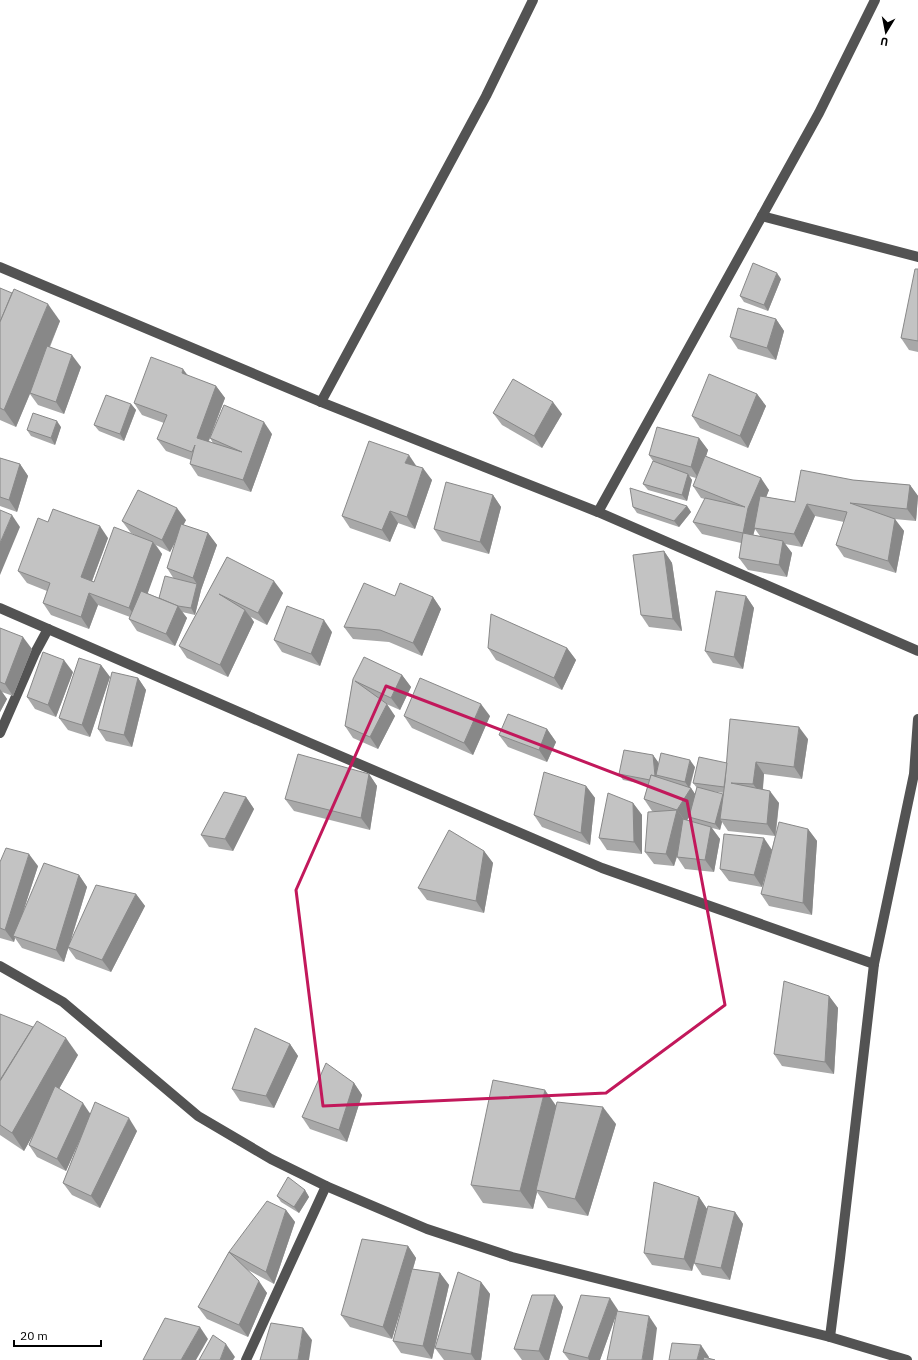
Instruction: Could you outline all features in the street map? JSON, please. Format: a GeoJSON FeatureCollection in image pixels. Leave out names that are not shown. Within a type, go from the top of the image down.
{"type":"FeatureCollection","features":[{"type":"Feature","properties":{"kind":"street"},"geometry":{"type":"LineString","coordinates":[[320,402],[486,96],[533,0]]}},
{"type":"Feature","properties":{"kind":"street"},"geometry":{"type":"LineString","coordinates":[[598,512],[819,113],[875,0]]}},
{"type":"Feature","properties":{"kind":"street"},"geometry":{"type":"LineString","coordinates":[[762,216],[918,257]]}},
{"type":"Feature","properties":{"kind":"street"},"geometry":{"type":"LineString","coordinates":[[0,267],[320,402],[598,512],[918,651]]}},
{"type":"Feature","properties":{"kind":"street"},"geometry":{"type":"LineString","coordinates":[[0,608],[602,868],[874,964]]}},
{"type":"Feature","properties":{"kind":"street"},"geometry":{"type":"LineString","coordinates":[[0,733],[35,653],[48,629]]}},
{"type":"Feature","properties":{"kind":"street"},"geometry":{"type":"LineString","coordinates":[[830,1337],[874,964],[916,774],[918,719]]}},
{"type":"Feature","properties":{"kind":"street"},"geometry":{"type":"LineString","coordinates":[[0,966],[63,1002],[198,1116],[271,1159],[326,1186],[427,1229],[512,1257],[830,1337],[908,1360]]}},
{"type":"Feature","properties":{"kind":"street"},"geometry":{"type":"LineString","coordinates":[[246,1360],[326,1186]]}},
{"type":"Feature","properties":{"kind":"highlighted area"},"geometry":{"type":"Polygon","coordinates":[[[386,686],[687,801],[725,1005],[606,1093],[323,1106],[296,890],[386,686]]]}},
{"type":"Feature","properties":{"kind":"building"},"geometry":{"type":"Polygon","coordinates":[[[753,263],[777,273],[764,305],[740,296],[753,263]]]}},
{"type":"Feature","properties":{"kind":"building"},"geometry":{"type":"Polygon","coordinates":[[[915,269],[918,269],[918,341],[901,338],[915,269]]]}},
{"type":"Feature","properties":{"kind":"building"},"geometry":{"type":"Polygon","coordinates":[[[0,288],[12,293],[0,322],[0,288]]]}},
{"type":"Feature","properties":{"kind":"building"},"geometry":{"type":"Polygon","coordinates":[[[14,289],[48,304],[4,410],[0,408],[0,322],[14,289]]]}},
{"type":"Feature","properties":{"kind":"building"},"geometry":{"type":"Polygon","coordinates":[[[738,308],[776,319],[767,348],[730,337],[738,308]]]}},
{"type":"Feature","properties":{"kind":"building"},"geometry":{"type":"Polygon","coordinates":[[[47,346],[72,355],[56,402],[30,393],[47,346]]]}},
{"type":"Feature","properties":{"kind":"building"},"geometry":{"type":"Polygon","coordinates":[[[151,357],[183,369],[182,373],[216,386],[197,438],[242,452],[210,438],[224,405],[264,422],[243,480],[190,464],[195,445],[192,452],[157,439],[167,415],[134,403],[151,357]]]}},
{"type":"Feature","properties":{"kind":"building"},"geometry":{"type":"Polygon","coordinates":[[[709,374],[757,394],[740,436],[692,416],[709,374]]]}},
{"type":"Feature","properties":{"kind":"building"},"geometry":{"type":"Polygon","coordinates":[[[513,379],[553,402],[534,436],[493,413],[513,379]]]}},
{"type":"Feature","properties":{"kind":"building"},"geometry":{"type":"Polygon","coordinates":[[[106,395],[131,404],[120,434],[94,425],[106,395]]]}},
{"type":"Feature","properties":{"kind":"building"},"geometry":{"type":"Polygon","coordinates":[[[33,413],[57,421],[51,438],[27,430],[33,413]]]}},
{"type":"Feature","properties":{"kind":"building"},"geometry":{"type":"Polygon","coordinates":[[[657,427],[699,438],[691,467],[649,455],[657,427]]]}},
{"type":"Feature","properties":{"kind":"building"},"geometry":{"type":"Polygon","coordinates":[[[369,441],[409,455],[405,463],[423,468],[407,517],[390,511],[382,530],[342,516],[369,441]]]}},
{"type":"Feature","properties":{"kind":"building"},"geometry":{"type":"Polygon","coordinates":[[[705,456],[761,478],[748,508],[743,533],[693,522],[705,498],[745,507],[693,486],[705,456]]]}},
{"type":"Feature","properties":{"kind":"building"},"geometry":{"type":"Polygon","coordinates":[[[0,458],[20,464],[9,500],[0,497],[0,458]]]}},
{"type":"Feature","properties":{"kind":"building"},"geometry":{"type":"Polygon","coordinates":[[[653,461],[688,474],[682,495],[643,484],[653,461]]]}},
{"type":"Feature","properties":{"kind":"building"},"geometry":{"type":"Polygon","coordinates":[[[801,470],[853,480],[910,485],[907,509],[850,503],[895,519],[888,561],[836,545],[847,512],[807,504],[794,534],[754,528],[760,496],[795,502],[801,470]]]}},
{"type":"Feature","properties":{"kind":"building"},"geometry":{"type":"Polygon","coordinates":[[[446,482],[493,495],[480,542],[434,529],[446,482]]]}},
{"type":"Feature","properties":{"kind":"building"},"geometry":{"type":"Polygon","coordinates":[[[630,488],[687,506],[674,521],[633,507],[630,488]]]}},
{"type":"Feature","properties":{"kind":"building"},"geometry":{"type":"Polygon","coordinates":[[[138,490],[177,508],[162,540],[122,521],[138,490]]]}},
{"type":"Feature","properties":{"kind":"building"},"geometry":{"type":"Polygon","coordinates":[[[53,509],[100,526],[81,577],[94,582],[114,527],[153,542],[129,608],[89,593],[81,617],[43,603],[50,583],[18,571],[38,518],[48,522],[53,509]]]}},
{"type":"Feature","properties":{"kind":"building"},"geometry":{"type":"Polygon","coordinates":[[[0,510],[12,515],[0,543],[0,510]]]}},
{"type":"Feature","properties":{"kind":"building"},"geometry":{"type":"Polygon","coordinates":[[[181,524],[208,533],[193,578],[167,568],[181,524]]]}},
{"type":"Feature","properties":{"kind":"building"},"geometry":{"type":"Polygon","coordinates":[[[743,533],[783,541],[779,565],[739,558],[743,533]]]}},
{"type":"Feature","properties":{"kind":"building"},"geometry":{"type":"Polygon","coordinates":[[[664,551],[673,619],[641,615],[633,555],[664,551]]]}},
{"type":"Feature","properties":{"kind":"building"},"geometry":{"type":"Polygon","coordinates":[[[227,557],[274,581],[258,613],[219,594],[245,610],[220,665],[179,646],[227,557]]]}},
{"type":"Feature","properties":{"kind":"building"},"geometry":{"type":"Polygon","coordinates":[[[165,576],[197,584],[191,608],[178,606],[159,598],[165,576]]]}},
{"type":"Feature","properties":{"kind":"building"},"geometry":{"type":"Polygon","coordinates":[[[364,583],[395,596],[400,583],[433,597],[413,643],[380,630],[344,627],[364,583]]]}},
{"type":"Feature","properties":{"kind":"building"},"geometry":{"type":"Polygon","coordinates":[[[141,591],[178,606],[166,634],[129,619],[141,591]]]}},
{"type":"Feature","properties":{"kind":"building"},"geometry":{"type":"Polygon","coordinates":[[[716,591],[746,596],[734,657],[705,651],[716,591]]]}},
{"type":"Feature","properties":{"kind":"building"},"geometry":{"type":"Polygon","coordinates":[[[287,606],[324,620],[311,654],[274,640],[287,606]]]}},
{"type":"Feature","properties":{"kind":"building"},"geometry":{"type":"Polygon","coordinates":[[[491,614],[567,648],[554,678],[488,648],[491,614]]]}},
{"type":"Feature","properties":{"kind":"building"},"geometry":{"type":"Polygon","coordinates":[[[0,628],[23,637],[5,684],[0,682],[0,628]]]}},
{"type":"Feature","properties":{"kind":"building"},"geometry":{"type":"Polygon","coordinates":[[[43,652],[64,660],[48,705],[27,697],[43,652]]]}},
{"type":"Feature","properties":{"kind":"building"},"geometry":{"type":"Polygon","coordinates":[[[364,657],[402,675],[391,698],[355,681],[387,704],[370,737],[345,726],[353,679],[364,657]]]}},
{"type":"Feature","properties":{"kind":"building"},"geometry":{"type":"Polygon","coordinates":[[[79,658],[101,665],[82,725],[59,718],[79,658]]]}},
{"type":"Feature","properties":{"kind":"building"},"geometry":{"type":"Polygon","coordinates":[[[112,672],[138,678],[124,735],[98,729],[112,672]]]}},
{"type":"Feature","properties":{"kind":"building"},"geometry":{"type":"Polygon","coordinates":[[[420,678],[481,704],[464,743],[404,716],[420,678]]]}},
{"type":"Feature","properties":{"kind":"building"},"geometry":{"type":"Polygon","coordinates":[[[508,714],[547,729],[539,750],[499,735],[508,714]]]}},
{"type":"Feature","properties":{"kind":"building"},"geometry":{"type":"Polygon","coordinates":[[[730,719],[799,727],[794,767],[756,762],[753,784],[731,783],[770,791],[767,824],[720,819],[725,782],[730,719]]]}},
{"type":"Feature","properties":{"kind":"building"},"geometry":{"type":"Polygon","coordinates":[[[624,750],[653,755],[655,776],[651,775],[650,780],[619,774],[624,750]]]}},
{"type":"Feature","properties":{"kind":"building"},"geometry":{"type":"Polygon","coordinates":[[[661,753],[690,760],[685,782],[656,775],[661,753]]]}},
{"type":"Feature","properties":{"kind":"building"},"geometry":{"type":"Polygon","coordinates":[[[298,754],[369,774],[361,818],[285,799],[298,754]]]}},
{"type":"Feature","properties":{"kind":"building"},"geometry":{"type":"Polygon","coordinates":[[[699,757],[727,763],[724,787],[693,783],[699,757]]]}},
{"type":"Feature","properties":{"kind":"building"},"geometry":{"type":"Polygon","coordinates":[[[544,772],[586,786],[581,833],[534,815],[544,772]]]}},
{"type":"Feature","properties":{"kind":"building"},"geometry":{"type":"Polygon","coordinates":[[[651,775],[691,788],[677,810],[644,799],[651,775]]]}},
{"type":"Feature","properties":{"kind":"building"},"geometry":{"type":"Polygon","coordinates":[[[697,787],[723,794],[715,824],[689,817],[697,787]]]}},
{"type":"Feature","properties":{"kind":"building"},"geometry":{"type":"Polygon","coordinates":[[[224,792],[246,797],[225,839],[201,835],[224,792]]]}},
{"type":"Feature","properties":{"kind":"building"},"geometry":{"type":"Polygon","coordinates":[[[608,793],[633,803],[634,842],[599,838],[608,793]]]}},
{"type":"Feature","properties":{"kind":"building"},"geometry":{"type":"Polygon","coordinates":[[[677,810],[666,854],[645,852],[648,812],[677,810]]]}},
{"type":"Feature","properties":{"kind":"building"},"geometry":{"type":"Polygon","coordinates":[[[683,819],[711,827],[705,860],[677,857],[683,819]]]}},
{"type":"Feature","properties":{"kind":"building"},"geometry":{"type":"Polygon","coordinates":[[[779,822],[808,829],[803,903],[761,894],[779,822]]]}},
{"type":"Feature","properties":{"kind":"building"},"geometry":{"type":"Polygon","coordinates":[[[449,830],[484,851],[476,901],[418,888],[449,830]]]}},
{"type":"Feature","properties":{"kind":"building"},"geometry":{"type":"Polygon","coordinates":[[[724,834],[764,838],[754,875],[720,869],[724,834]]]}},
{"type":"Feature","properties":{"kind":"building"},"geometry":{"type":"Polygon","coordinates":[[[6,848],[29,854],[5,930],[0,928],[0,862],[6,848]]]}},
{"type":"Feature","properties":{"kind":"building"},"geometry":{"type":"Polygon","coordinates":[[[44,863],[79,875],[56,950],[13,936],[44,863]]]}},
{"type":"Feature","properties":{"kind":"building"},"geometry":{"type":"Polygon","coordinates":[[[96,885],[136,894],[102,960],[68,947],[96,885]]]}},
{"type":"Feature","properties":{"kind":"building"},"geometry":{"type":"Polygon","coordinates":[[[784,981],[829,996],[825,1062],[774,1054],[784,981]]]}},
{"type":"Feature","properties":{"kind":"building"},"geometry":{"type":"Polygon","coordinates":[[[0,1014],[33,1027],[0,1080],[0,1014]]]}},
{"type":"Feature","properties":{"kind":"building"},"geometry":{"type":"Polygon","coordinates":[[[37,1021],[66,1038],[12,1133],[0,1125],[0,1081],[37,1021]]]}},
{"type":"Feature","properties":{"kind":"building"},"geometry":{"type":"Polygon","coordinates":[[[255,1028],[290,1044],[266,1096],[232,1089],[255,1028]]]}},
{"type":"Feature","properties":{"kind":"building"},"geometry":{"type":"Polygon","coordinates":[[[326,1063],[354,1083],[339,1130],[302,1117],[326,1063]]]}},
{"type":"Feature","properties":{"kind":"building"},"geometry":{"type":"Polygon","coordinates":[[[493,1080],[545,1090],[520,1191],[471,1185],[493,1080]]]}},
{"type":"Feature","properties":{"kind":"building"},"geometry":{"type":"Polygon","coordinates":[[[55,1086],[83,1103],[57,1159],[29,1145],[55,1086]]]}},
{"type":"Feature","properties":{"kind":"building"},"geometry":{"type":"Polygon","coordinates":[[[95,1102],[129,1118],[91,1196],[63,1183],[95,1102]]]}},
{"type":"Feature","properties":{"kind":"building"},"geometry":{"type":"Polygon","coordinates":[[[557,1102],[603,1107],[575,1199],[536,1190],[557,1102]]]}},
{"type":"Feature","properties":{"kind":"building"},"geometry":{"type":"Polygon","coordinates":[[[288,1177],[305,1190],[294,1207],[277,1196],[288,1177]]]}},
{"type":"Feature","properties":{"kind":"building"},"geometry":{"type":"Polygon","coordinates":[[[654,1182],[699,1197],[684,1259],[644,1253],[654,1182]]]}},
{"type":"Feature","properties":{"kind":"building"},"geometry":{"type":"Polygon","coordinates":[[[267,1201],[286,1210],[266,1272],[229,1252],[267,1201]]]}},
{"type":"Feature","properties":{"kind":"building"},"geometry":{"type":"Polygon","coordinates":[[[708,1206],[735,1212],[721,1268],[694,1263],[708,1206]]]}},
{"type":"Feature","properties":{"kind":"building"},"geometry":{"type":"Polygon","coordinates":[[[362,1239],[408,1246],[383,1327],[341,1315],[362,1239]]]}},
{"type":"Feature","properties":{"kind":"building"},"geometry":{"type":"Polygon","coordinates":[[[229,1252],[259,1281],[239,1325],[198,1307],[229,1252]]]}},
{"type":"Feature","properties":{"kind":"building"},"geometry":{"type":"Polygon","coordinates":[[[412,1269],[440,1273],[423,1346],[393,1341],[412,1269]]]}},
{"type":"Feature","properties":{"kind":"building"},"geometry":{"type":"Polygon","coordinates":[[[458,1272],[481,1282],[471,1354],[435,1348],[458,1272]]]}},
{"type":"Feature","properties":{"kind":"building"},"geometry":{"type":"Polygon","coordinates":[[[532,1295],[555,1295],[539,1351],[514,1349],[532,1295]]]}},
{"type":"Feature","properties":{"kind":"building"},"geometry":{"type":"Polygon","coordinates":[[[581,1295],[610,1298],[588,1358],[563,1352],[581,1295]]]}},
{"type":"Feature","properties":{"kind":"building"},"geometry":{"type":"Polygon","coordinates":[[[617,1311],[649,1316],[642,1360],[607,1360],[617,1311]]]}},
{"type":"Feature","properties":{"kind":"building"},"geometry":{"type":"Polygon","coordinates":[[[165,1318],[200,1327],[181,1360],[143,1360],[165,1318]]]}},
{"type":"Feature","properties":{"kind":"building"},"geometry":{"type":"Polygon","coordinates":[[[271,1323],[303,1328],[298,1360],[260,1360],[271,1323]]]}},
{"type":"Feature","properties":{"kind":"building"},"geometry":{"type":"Polygon","coordinates":[[[213,1335],[226,1344],[220,1360],[199,1360],[213,1335]]]}},
{"type":"Feature","properties":{"kind":"building"},"geometry":{"type":"Polygon","coordinates":[[[672,1343],[701,1345],[697,1360],[669,1360],[672,1343]]]}},
{"type":"Feature","properties":{"kind":"building"},"geometry":{"type":"Polygon","coordinates":[[[704,1357],[715,1360],[703,1360],[704,1357]]]}}]}
